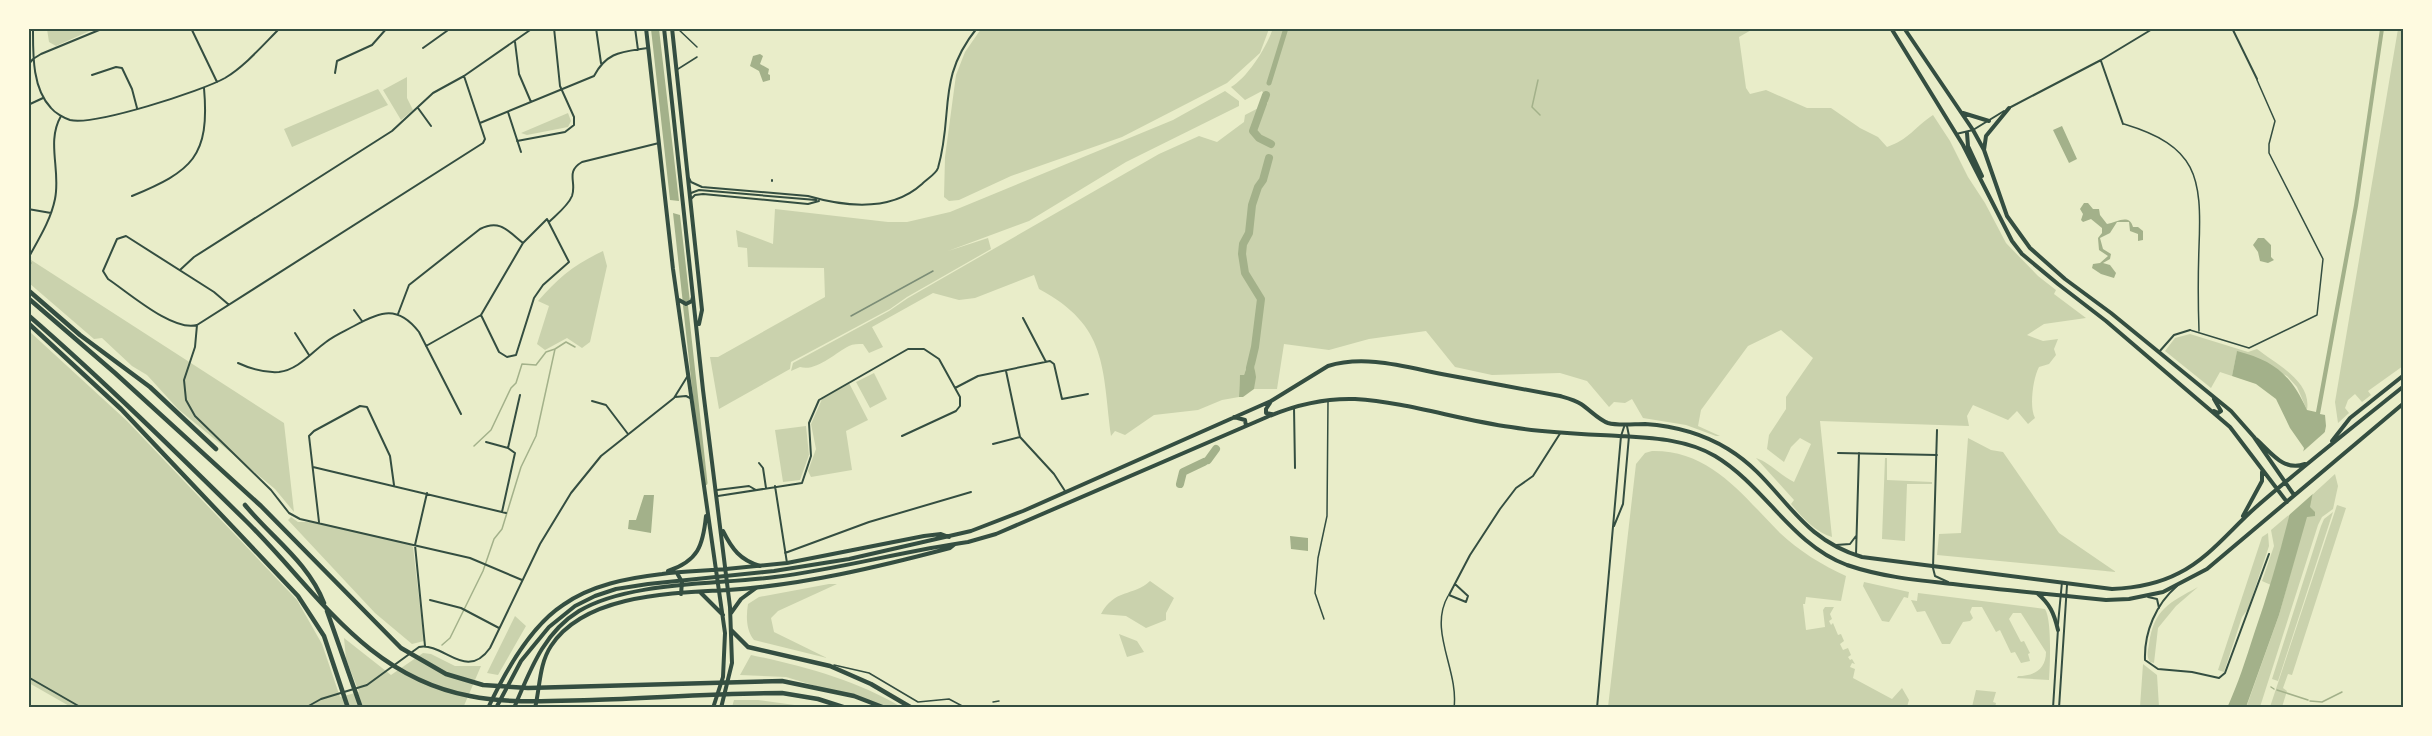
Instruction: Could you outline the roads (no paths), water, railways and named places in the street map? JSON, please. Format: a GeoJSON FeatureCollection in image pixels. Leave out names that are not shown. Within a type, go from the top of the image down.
{"type":"FeatureCollection","features":[{"type":"Feature","properties":{"kind":"highway"},"geometry":{"type":"LineString","coordinates":[[28,290],[80,335],[150,387],[216,449]]}},
{"type":"Feature","properties":{"kind":"highway"},"geometry":{"type":"LineString","coordinates":[[28,298],[116,373],[261,506],[379,628],[416,659],[446,674],[483,685],[528,688],[748,681],[801,683],[855,696],[885,708]]}},
{"type":"Feature","properties":{"kind":"highway"},"geometry":{"type":"LineString","coordinates":[[28,315],[140,416],[250,525],[344,626],[372,651],[408,676],[450,692],[484,698],[533,701],[782,693],[818,699],[846,708]]}},
{"type":"Feature","properties":{"kind":"highway"},"geometry":{"type":"LineString","coordinates":[[28,323],[122,409],[298,596],[324,636],[348,707]]}},
{"type":"Feature","properties":{"kind":"highway"},"geometry":{"type":"LineString","coordinates":[[245,505],[298,560],[314,581],[323,600],[360,706]]}},
{"type":"Feature","properties":{"kind":"highway"},"geometry":{"type":"LineString","coordinates":[[732,631],[748,647],[830,666],[871,684],[912,708]]}},
{"type":"Feature","properties":{"kind":"main road"},"geometry":{"type":"LineString","coordinates":[[646,28],[677,296],[723,615],[725,666],[721,688],[713,708]]}},
{"type":"Feature","properties":{"kind":"main road"},"geometry":{"type":"LineString","coordinates":[[664,28],[731,614],[730,676],[721,708]]}},
{"type":"Feature","properties":{"kind":"main road"},"geometry":{"type":"LineString","coordinates":[[672,28],[702,310],[698,331]]}},
{"type":"Feature","properties":{"kind":"main road"},"geometry":{"type":"LineString","coordinates":[[1891,28],[1956,134],[2003,227],[2022,254],[2210,408],[2236,434],[2287,502]]}},
{"type":"Feature","properties":{"kind":"main road"},"geometry":{"type":"LineString","coordinates":[[1904,28],[1973,130],[1984,150],[2007,216],[2030,248],[2065,279],[2111,313],[2231,411],[2275,458],[2296,466],[2308,463]]}},
{"type":"Feature","properties":{"kind":"main road"},"geometry":{"type":"LineString","coordinates":[[1984,150],[1986,136],[2008,108]]}},
{"type":"Feature","properties":{"kind":"main road"},"geometry":{"type":"LineString","coordinates":[[1962,112],[1989,122]]}},
{"type":"Feature","properties":{"kind":"main road"},"geometry":{"type":"LineString","coordinates":[[1967,133],[1968,146],[1981,172],[1981,180]]}},
{"type":"Feature","properties":{"kind":"main road"},"geometry":{"type":"LineString","coordinates":[[677,145],[682,137]]}},
{"type":"Feature","properties":{"kind":"main road"},"geometry":{"type":"LineString","coordinates":[[677,296],[681,303],[686,304],[692,302],[694,294]]}},
{"type":"Feature","properties":{"kind":"main road"},"geometry":{"type":"LineString","coordinates":[[496,708],[522,661],[549,627],[575,606],[616,589],[774,572],[849,559],[949,537],[989,525],[1271,401],[1328,366],[1364,361],[1560,396],[1578,402],[1608,423],[1658,425],[1685,430],[1711,439],[1729,450],[1763,478],[1809,529],[1832,545],[1856,555],[1933,568],[2112,589],[2142,586],[2160,581],[2201,559],[2276,489],[2403,386]]}},
{"type":"Feature","properties":{"kind":"main road"},"geometry":{"type":"LineString","coordinates":[[2328,446],[2350,418],[2403,375]]}},
{"type":"Feature","properties":{"kind":"main road"},"geometry":{"type":"LineString","coordinates":[[2209,394],[2221,411],[2218,413],[2210,408]]}},
{"type":"Feature","properties":{"kind":"main road"},"geometry":{"type":"LineString","coordinates":[[514,708],[533,663],[555,630],[578,612],[616,596],[776,577],[956,544],[996,534],[1272,414],[1294,406],[1328,400],[1374,401],[1488,424],[1681,442],[1714,456],[1742,475],[1802,538],[1818,550],[1843,563],[1887,577],[2113,600],[2145,596],[2177,586],[2218,561],[2403,404]]}},
{"type":"Feature","properties":{"kind":"main road"},"geometry":{"type":"LineString","coordinates":[[1271,401],[1266,413],[1272,414]]}},
{"type":"Feature","properties":{"kind":"main road"},"geometry":{"type":"LineString","coordinates":[[1233,417],[1245,420],[1245,426]]}},
{"type":"Feature","properties":{"kind":"main road"},"geometry":{"type":"LineString","coordinates":[[1606,435],[1610,429],[1608,423]]}},
{"type":"Feature","properties":{"kind":"main road"},"geometry":{"type":"LineString","coordinates":[[2254,437],[2294,495]]}},
{"type":"Feature","properties":{"kind":"main road"},"geometry":{"type":"LineString","coordinates":[[2241,520],[2262,481],[2261,468]]}},
{"type":"Feature","properties":{"kind":"main road"},"geometry":{"type":"LineString","coordinates":[[662,574],[684,566],[694,558],[705,531],[707,508]]}},
{"type":"Feature","properties":{"kind":"main road"},"geometry":{"type":"LineString","coordinates":[[721,527],[735,552],[747,562],[760,566]]}},
{"type":"Feature","properties":{"kind":"main road"},"geometry":{"type":"LineString","coordinates":[[488,708],[502,680],[528,640],[556,609],[591,589],[662,574],[787,563],[924,536],[941,534],[949,537]]}},
{"type":"Feature","properties":{"kind":"main road"},"geometry":{"type":"LineString","coordinates":[[535,708],[545,658],[560,634],[582,618],[605,607],[650,597],[780,584],[890,563],[950,548],[956,544]]}},
{"type":"Feature","properties":{"kind":"main road"},"geometry":{"type":"LineString","coordinates":[[770,565],[769,579],[772,583],[780,584]]}},
{"type":"Feature","properties":{"kind":"main road"},"geometry":{"type":"LineString","coordinates":[[676,573],[682,582],[681,594]]}},
{"type":"Feature","properties":{"kind":"main road"},"geometry":{"type":"LineString","coordinates":[[731,614],[741,599],[756,588]]}},
{"type":"Feature","properties":{"kind":"main road"},"geometry":{"type":"LineString","coordinates":[[701,592],[723,615]]}},
{"type":"Feature","properties":{"kind":"main road"},"geometry":{"type":"LineString","coordinates":[[2036,593],[2047,601],[2058,630]]}},
{"type":"Feature","properties":{"kind":"street"},"geometry":{"type":"LineString","coordinates":[[28,65],[33,59],[104,28]]}},
{"type":"Feature","properties":{"kind":"street"},"geometry":{"type":"LineString","coordinates":[[191,28],[217,82]]}},
{"type":"Feature","properties":{"kind":"street"},"geometry":{"type":"LineString","coordinates":[[31,29],[33,59],[43,98],[61,116],[70,120],[85,120],[137,108],[217,82],[233,72],[280,28]]}},
{"type":"Feature","properties":{"kind":"street"},"geometry":{"type":"LineString","coordinates":[[335,73],[337,61],[372,45],[387,28]]}},
{"type":"Feature","properties":{"kind":"street"},"geometry":{"type":"LineString","coordinates":[[423,48],[451,28]]}},
{"type":"Feature","properties":{"kind":"street"},"geometry":{"type":"LineString","coordinates":[[180,270],[194,257],[392,131],[433,93],[464,76],[533,28]]}},
{"type":"Feature","properties":{"kind":"street"},"geometry":{"type":"LineString","coordinates":[[517,141],[565,132],[572,128],[574,117],[561,89],[554,28]]}},
{"type":"Feature","properties":{"kind":"street"},"geometry":{"type":"LineString","coordinates":[[596,28],[601,63]]}},
{"type":"Feature","properties":{"kind":"street"},"geometry":{"type":"LineString","coordinates":[[635,28],[638,50]]}},
{"type":"Feature","properties":{"kind":"street"},"geometry":{"type":"LineString","coordinates":[[689,197],[699,190],[874,206],[895,201],[917,189],[937,171],[954,64],[977,28]]}},
{"type":"Feature","properties":{"kind":"street"},"geometry":{"type":"LineString","coordinates":[[2232,28],[2257,79]]}},
{"type":"Feature","properties":{"kind":"street"},"geometry":{"type":"LineString","coordinates":[[1956,134],[1967,133],[1989,122],[2008,108],[2101,60],[2153,29]]}},
{"type":"Feature","properties":{"kind":"street"},"geometry":{"type":"LineString","coordinates":[[515,42],[519,74],[531,102]]}},
{"type":"Feature","properties":{"kind":"street"},"geometry":{"type":"LineString","coordinates":[[480,123],[594,76],[601,63],[616,53],[648,48]]}},
{"type":"Feature","properties":{"kind":"street"},"geometry":{"type":"LineString","coordinates":[[2101,60],[2123,124]]}},
{"type":"Feature","properties":{"kind":"street"},"geometry":{"type":"LineString","coordinates":[[92,75],[116,67],[122,68],[132,89],[137,108]]}},
{"type":"Feature","properties":{"kind":"street"},"geometry":{"type":"LineString","coordinates":[[228,304],[180,270],[124,236],[117,239],[103,274],[172,322],[189,327],[197,325],[483,143],[485,139],[464,76]]}},
{"type":"Feature","properties":{"kind":"street"},"geometry":{"type":"LineString","coordinates":[[132,196],[168,180],[197,155],[206,128],[204,88]]}},
{"type":"Feature","properties":{"kind":"street"},"geometry":{"type":"LineString","coordinates":[[28,105],[43,98]]}},
{"type":"Feature","properties":{"kind":"street"},"geometry":{"type":"LineString","coordinates":[[418,108],[431,126]]}},
{"type":"Feature","properties":{"kind":"street"},"geometry":{"type":"LineString","coordinates":[[508,112],[520,152]]}},
{"type":"Feature","properties":{"kind":"street"},"geometry":{"type":"LineString","coordinates":[[30,255],[51,213],[56,186],[54,133],[61,116]]}},
{"type":"Feature","properties":{"kind":"street"},"geometry":{"type":"LineString","coordinates":[[426,346],[481,315],[523,243],[570,200],[573,192],[571,178],[576,165],[659,143]]}},
{"type":"Feature","properties":{"kind":"street"},"geometry":{"type":"LineString","coordinates":[[686,171],[691,182],[696,186],[808,196],[822,200]]}},
{"type":"Feature","properties":{"kind":"street"},"geometry":{"type":"LineString","coordinates":[[28,209],[51,213]]}},
{"type":"Feature","properties":{"kind":"street"},"geometry":{"type":"LineString","coordinates":[[481,315],[499,352],[507,357],[516,355],[534,298],[543,285],[569,262],[548,220]]}},
{"type":"Feature","properties":{"kind":"street"},"geometry":{"type":"LineString","coordinates":[[398,314],[409,285],[480,229],[490,225],[499,225],[523,243]]}},
{"type":"Feature","properties":{"kind":"street"},"geometry":{"type":"LineString","coordinates":[[354,310],[362,321]]}},
{"type":"Feature","properties":{"kind":"street"},"geometry":{"type":"LineString","coordinates":[[238,363],[267,372],[290,369],[327,341],[362,321],[381,313],[398,314],[411,322],[426,346],[460,414]]}},
{"type":"Feature","properties":{"kind":"street"},"geometry":{"type":"LineString","coordinates":[[1023,318],[1046,362]]}},
{"type":"Feature","properties":{"kind":"street"},"geometry":{"type":"LineString","coordinates":[[197,325],[195,346],[184,375],[184,393],[189,407],[195,416],[270,490],[289,513],[300,519],[481,562],[522,580]]}},
{"type":"Feature","properties":{"kind":"street"},"geometry":{"type":"LineString","coordinates":[[2158,353],[2174,335],[2190,330]]}},
{"type":"Feature","properties":{"kind":"street"},"geometry":{"type":"LineString","coordinates":[[295,333],[309,355]]}},
{"type":"Feature","properties":{"kind":"street"},"geometry":{"type":"LineString","coordinates":[[717,496],[802,483],[811,456],[810,419],[821,397],[908,349],[918,348],[936,355],[960,397],[960,406],[956,411],[902,436]]}},
{"type":"Feature","properties":{"kind":"street"},"geometry":{"type":"LineString","coordinates":[[955,388],[978,376],[1050,361],[1054,364],[1062,399],[1088,394]]}},
{"type":"Feature","properties":{"kind":"street"},"geometry":{"type":"LineString","coordinates":[[1006,371],[1020,437],[1054,474],[1065,491]]}},
{"type":"Feature","properties":{"kind":"street"},"geometry":{"type":"LineString","coordinates":[[305,708],[321,699],[367,685],[414,650],[425,646],[453,659],[471,661],[487,652],[522,580],[571,493],[601,456],[674,398],[688,374]]}},
{"type":"Feature","properties":{"kind":"street"},"geometry":{"type":"LineString","coordinates":[[508,448],[520,395]]}},
{"type":"Feature","properties":{"kind":"street"},"geometry":{"type":"LineString","coordinates":[[674,398],[686,396],[692,399]]}},
{"type":"Feature","properties":{"kind":"street"},"geometry":{"type":"LineString","coordinates":[[592,400],[606,405],[628,434]]}},
{"type":"Feature","properties":{"kind":"street"},"geometry":{"type":"LineString","coordinates":[[319,522],[310,434],[358,407],[365,405],[390,456],[394,485]]}},
{"type":"Feature","properties":{"kind":"street"},"geometry":{"type":"LineString","coordinates":[[1294,406],[1295,468]]}},
{"type":"Feature","properties":{"kind":"street"},"geometry":{"type":"LineString","coordinates":[[1597,708],[1621,436],[1626,423]]}},
{"type":"Feature","properties":{"kind":"street"},"geometry":{"type":"LineString","coordinates":[[1612,528],[1623,504],[1629,436],[1626,423]]}},
{"type":"Feature","properties":{"kind":"street"},"geometry":{"type":"LineString","coordinates":[[1937,430],[1933,568],[1935,576],[1950,584]]}},
{"type":"Feature","properties":{"kind":"street"},"geometry":{"type":"LineString","coordinates":[[1455,584],[1468,597],[1462,602],[1449,595],[1455,584],[1500,509],[1516,488],[1533,476],[1562,432]]}},
{"type":"Feature","properties":{"kind":"street"},"geometry":{"type":"LineString","coordinates":[[993,444],[1020,437]]}},
{"type":"Feature","properties":{"kind":"street"},"geometry":{"type":"LineString","coordinates":[[486,442],[508,448],[514,451],[516,456],[502,512]]}},
{"type":"Feature","properties":{"kind":"street"},"geometry":{"type":"LineString","coordinates":[[1838,453],[1937,455]]}},
{"type":"Feature","properties":{"kind":"street"},"geometry":{"type":"LineString","coordinates":[[1856,555],[1859,453]]}},
{"type":"Feature","properties":{"kind":"street"},"geometry":{"type":"LineString","coordinates":[[759,463],[763,468],[766,488]]}},
{"type":"Feature","properties":{"kind":"street"},"geometry":{"type":"LineString","coordinates":[[313,467],[506,513]]}},
{"type":"Feature","properties":{"kind":"street"},"geometry":{"type":"LineString","coordinates":[[717,490],[749,486],[756,490]]}},
{"type":"Feature","properties":{"kind":"street"},"geometry":{"type":"LineString","coordinates":[[775,486],[787,563]]}},
{"type":"Feature","properties":{"kind":"street"},"geometry":{"type":"LineString","coordinates":[[737,488],[738,494]]}},
{"type":"Feature","properties":{"kind":"street"},"geometry":{"type":"LineString","coordinates":[[785,553],[869,522],[971,492]]}},
{"type":"Feature","properties":{"kind":"street"},"geometry":{"type":"LineString","coordinates":[[425,646],[415,545],[427,493]]}},
{"type":"Feature","properties":{"kind":"street"},"geometry":{"type":"LineString","coordinates":[[1832,545],[1850,544],[1856,536]]}},
{"type":"Feature","properties":{"kind":"street"},"geometry":{"type":"LineString","coordinates":[[2177,586],[2159,608],[2148,629],[2146,662],[2154,667],[2192,672],[2216,679],[2222,677],[2250,609],[2269,554]]}},
{"type":"Feature","properties":{"kind":"street"},"geometry":{"type":"LineString","coordinates":[[2053,708],[2060,596],[2064,582]]}},
{"type":"Feature","properties":{"kind":"street"},"geometry":{"type":"LineString","coordinates":[[2059,708],[2066,596],[2064,582]]}},
{"type":"Feature","properties":{"kind":"street"},"geometry":{"type":"LineString","coordinates":[[2145,596],[2157,599],[2159,608]]}},
{"type":"Feature","properties":{"kind":"street"},"geometry":{"type":"LineString","coordinates":[[430,600],[461,608],[500,628]]}},
{"type":"Feature","properties":{"kind":"street"},"geometry":{"type":"LineString","coordinates":[[28,677],[82,708]]}},
{"type":"Feature","properties":{"kind":"lane"},"geometry":{"type":"LineString","coordinates":[[677,28],[697,47]]}},
{"type":"Feature","properties":{"kind":"lane"},"geometry":{"type":"LineString","coordinates":[[676,71],[697,57]]}},
{"type":"Feature","properties":{"kind":"lane"},"geometry":{"type":"LineString","coordinates":[[2190,330],[2249,348],[2317,315],[2323,259],[2269,153],[2275,121],[2257,79]]}},
{"type":"Feature","properties":{"kind":"lane"},"geometry":{"type":"LineString","coordinates":[[2123,124],[2158,136],[2176,148],[2191,167],[2201,206],[2199,332]]}},
{"type":"Feature","properties":{"kind":"lane"},"geometry":{"type":"LineString","coordinates":[[1324,619],[1315,593],[1318,558],[1327,516],[1328,400]]}},
{"type":"Feature","properties":{"kind":"lane"},"geometry":{"type":"LineString","coordinates":[[1449,595],[1443,605],[1442,620],[1444,647],[1455,692],[1454,708]]}},
{"type":"Feature","properties":{"kind":"lane"},"geometry":{"type":"LineString","coordinates":[[830,666],[863,670],[918,702],[949,699],[966,708]]}},
{"type":"Feature","properties":{"kind":"lane"},"geometry":{"type":"LineString","coordinates":[[993,702],[999,701]]}},
{"type":"Feature","properties":{"kind":"waterway"},"geometry":{"type":"LineString","coordinates":[[1269,83],[1286,28]]}},
{"type":"Feature","properties":{"kind":"waterway"},"geometry":{"type":"LineString","coordinates":[[1538,80],[1532,107],[1540,115]]}},
{"type":"Feature","properties":{"kind":"waterway"},"geometry":{"type":"LineString","coordinates":[[1266,95],[1253,131],[1259,138],[1271,144]]}},
{"type":"Feature","properties":{"kind":"waterway"},"geometry":{"type":"LineString","coordinates":[[1250,368],[1261,299],[1245,273],[1242,254],[1243,244],[1249,233],[1252,205],[1263,180],[1269,158]]}},
{"type":"Feature","properties":{"kind":"waterway"},"geometry":{"type":"LineString","coordinates":[[28,268],[31,263]]}},
{"type":"Feature","properties":{"kind":"waterway"},"geometry":{"type":"LineString","coordinates":[[685,301],[705,483]]}},
{"type":"Feature","properties":{"kind":"waterway"},"geometry":{"type":"LineString","coordinates":[[442,645],[450,638],[483,571],[494,539],[502,529],[521,467],[536,436],[555,349],[566,342],[575,347]]}},
{"type":"Feature","properties":{"kind":"waterway"},"geometry":{"type":"LineString","coordinates":[[474,446],[491,430],[511,388],[516,383],[522,364],[536,365],[546,352],[555,349]]}},
{"type":"Feature","properties":{"kind":"waterway"},"geometry":{"type":"LineString","coordinates":[[1208,460],[1216,449]]}},
{"type":"Feature","properties":{"kind":"waterway"},"geometry":{"type":"LineString","coordinates":[[1180,484],[1183,472],[1204,462]]}},
{"type":"Feature","properties":{"kind":"waterway"},"geometry":{"type":"LineString","coordinates":[[2277,690],[2308,700]]}},
{"type":"Feature","properties":{"kind":"waterway"},"geometry":{"type":"LineString","coordinates":[[2310,701],[2322,702],[2342,692]]}},
{"type":"Feature","properties":{"kind":"railway"},"geometry":{"type":"LineString","coordinates":[[851,316],[933,271]]}}]}
